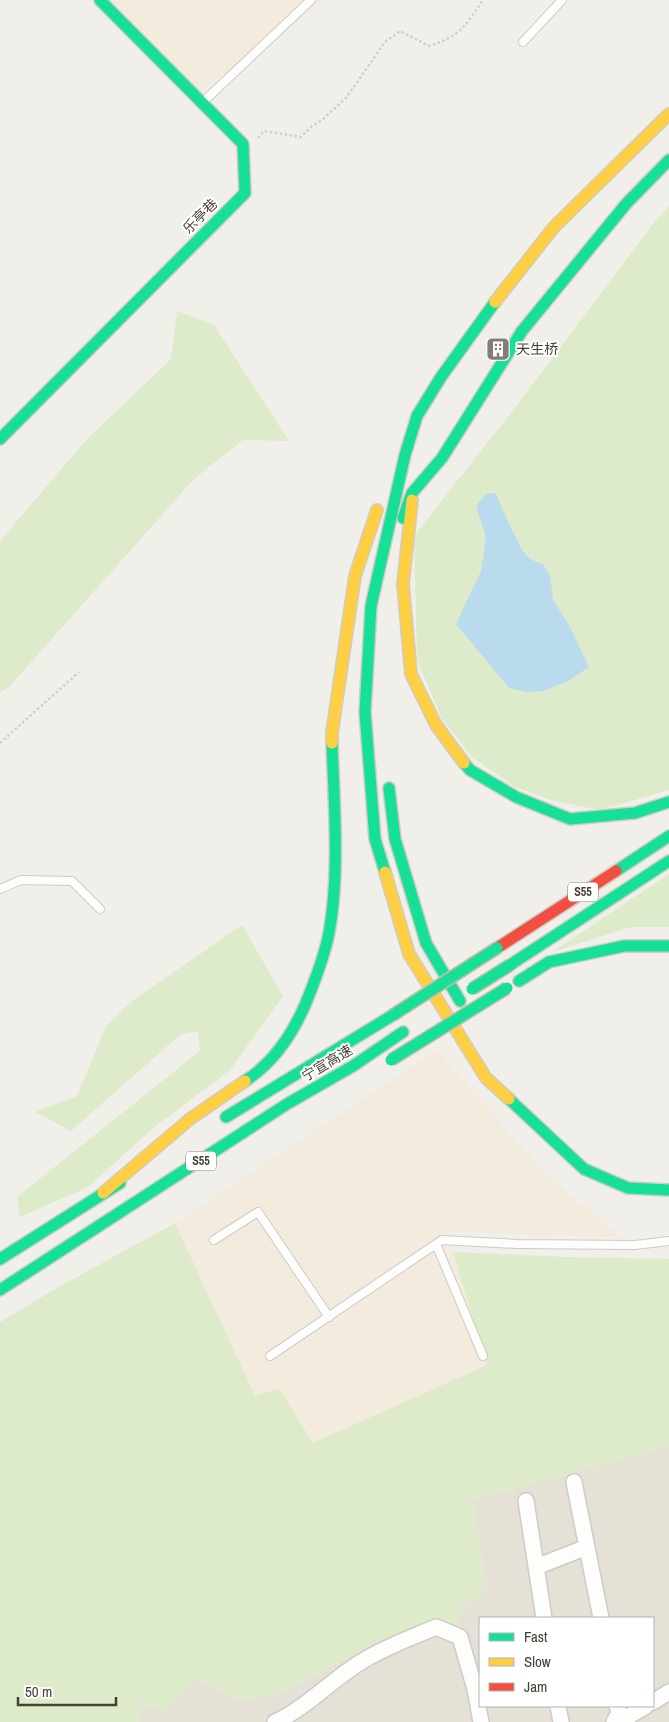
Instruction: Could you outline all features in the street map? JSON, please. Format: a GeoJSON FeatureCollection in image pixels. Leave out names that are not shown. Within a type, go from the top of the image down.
{"type":"FeatureCollection","features":[{"type":"Feature","properties":{"kind":"main road"},"geometry":{"type":"LineString","coordinates":[[100,0],[243,144]]}},
{"type":"Feature","properties":{"kind":"main road"},"geometry":{"type":"LineString","coordinates":[[669,114],[554,227],[515,275],[441,377],[417,416],[405,455],[370,606],[365,712],[375,839],[409,954],[486,1078],[584,1170],[628,1188],[669,1190]]}},
{"type":"Feature","properties":{"kind":"main road","name":"乐亭巷"},"geometry":{"type":"LineString","coordinates":[[0,439],[245,193],[243,144]]}},
{"type":"Feature","properties":{"kind":"main road"},"geometry":{"type":"LineString","coordinates":[[391,570],[394,545],[412,493],[442,458],[522,331],[626,204],[669,160]]}},
{"type":"Feature","properties":{"kind":"main road"},"geometry":{"type":"LineString","coordinates":[[104,1193],[190,1119],[256,1074],[279,1050],[298,1021],[316,978],[329,932],[334,872],[332,733],[355,576],[382,498],[405,455]]}},
{"type":"Feature","properties":{"kind":"main road"},"geometry":{"type":"LineString","coordinates":[[412,493],[402,584],[411,674],[436,725],[470,770],[516,797],[570,819],[635,813],[669,802]]}},
{"type":"Feature","properties":{"kind":"main road"},"geometry":{"type":"LineString","coordinates":[[387,773],[395,839],[426,943],[474,1024]]}},
{"type":"Feature","properties":{"kind":"main road","name":"宁宣高速"},"geometry":{"type":"LineString","coordinates":[[220,1121],[393,1015],[669,836]]}},
{"type":"Feature","properties":{"kind":"main road","name":"S55"},"geometry":{"type":"LineString","coordinates":[[436,1012],[669,861]]}},
{"type":"Feature","properties":{"kind":"main road"},"geometry":{"type":"LineString","coordinates":[[387,1062],[549,962],[624,946],[669,946]]}},
{"type":"Feature","properties":{"kind":"main road","name":"宁宣高速"},"geometry":{"type":"LineString","coordinates":[[0,1290],[287,1104],[353,1066],[407,1030]]}},
{"type":"Feature","properties":{"kind":"main road"},"geometry":{"type":"LineString","coordinates":[[179,1175],[315,1101]]}},
{"type":"Feature","properties":{"kind":"main road"},"geometry":{"type":"LineString","coordinates":[[0,1259],[162,1157]]}},
{"type":"Feature","properties":{"kind":"main road"},"geometry":{"type":"LineString","coordinates":[[646,1177],[669,1179]]}},
{"type":"Feature","properties":{"kind":"street"},"geometry":{"type":"LineString","coordinates":[[574,1482],[601,1617]]}},
{"type":"Feature","properties":{"kind":"street"},"geometry":{"type":"LineString","coordinates":[[526,1501],[544,1617]]}},
{"type":"Feature","properties":{"kind":"street"},"geometry":{"type":"LineString","coordinates":[[536,1567],[587,1547]]}},
{"type":"Feature","properties":{"kind":"street"},"geometry":{"type":"LineString","coordinates":[[275,1722],[288,1716],[328,1684],[366,1659],[436,1627],[460,1637],[475,1689],[481,1722]]}},
{"type":"Feature","properties":{"kind":"street"},"geometry":{"type":"LineString","coordinates":[[654,1701],[669,1692]]}},
{"type":"Feature","properties":{"kind":"street"},"geometry":{"type":"LineString","coordinates":[[558,1707],[561,1722]]}},
{"type":"Feature","properties":{"kind":"street"},"geometry":{"type":"LineString","coordinates":[[614,1722],[619,1713],[618,1707]]}},
{"type":"Feature","properties":{"kind":"street"},"geometry":{"type":"LineString","coordinates":[[619,1722],[644,1707]]}},
{"type":"Feature","properties":{"kind":"lane"},"geometry":{"type":"LineString","coordinates":[[202,104],[311,0]]}},
{"type":"Feature","properties":{"kind":"lane"},"geometry":{"type":"LineString","coordinates":[[523,42],[562,0]]}},
{"type":"Feature","properties":{"kind":"lane"},"geometry":{"type":"LineString","coordinates":[[0,889],[21,880],[72,881],[100,909]]}},
{"type":"Feature","properties":{"kind":"lane"},"geometry":{"type":"LineString","coordinates":[[214,1240],[258,1212],[328,1316]]}},
{"type":"Feature","properties":{"kind":"lane"},"geometry":{"type":"LineString","coordinates":[[270,1356],[442,1240],[517,1244],[625,1245],[669,1241]]}},
{"type":"Feature","properties":{"kind":"lane"},"geometry":{"type":"LineString","coordinates":[[436,1244],[483,1356]]}},
{"type":"Feature","properties":{"kind":"path"},"geometry":{"type":"LineString","coordinates":[[243,144],[256,141],[264,131],[301,136],[346,98],[385,42],[400,30],[429,46],[446,40],[464,29],[483,0]]}},
{"type":"Feature","properties":{"kind":"path"},"geometry":{"type":"LineString","coordinates":[[0,743],[79,672]]}},
{"type":"Feature","properties":{"kind":"shaded area"},"geometry":{"type":"Polygon","coordinates":[[[112,0],[323,0],[199,93],[112,0]]]}},
{"type":"Feature","properties":{"kind":"shaded area"},"geometry":{"type":"Polygon","coordinates":[[[437,1050],[544,1172],[622,1238],[447,1231],[488,1365],[313,1443],[279,1388],[255,1397],[175,1223],[437,1050]]]}},
{"type":"Feature","properties":{"kind":"shaded area"},"geometry":{"type":"Polygon","coordinates":[[[669,1446],[669,1722],[138,1722],[141,1704],[165,1710],[198,1679],[239,1700],[278,1694],[376,1643],[436,1627],[457,1613],[486,1588],[472,1500],[669,1446]]]}},
{"type":"Feature","properties":{"kind":"green space"},"geometry":{"type":"Polygon","coordinates":[[[669,206],[669,790],[600,810],[554,801],[515,787],[472,757],[442,719],[417,660],[414,536],[510,414],[656,220],[669,206]]]}},
{"type":"Feature","properties":{"kind":"green space"},"geometry":{"type":"Polygon","coordinates":[[[177,311],[214,325],[289,441],[243,440],[194,479],[9,687],[0,693],[0,541],[86,440],[171,359],[177,311]]]}},
{"type":"Feature","properties":{"kind":"green space"},"geometry":{"type":"Polygon","coordinates":[[[669,874],[669,927],[631,927],[552,952],[669,874]]]}},
{"type":"Feature","properties":{"kind":"green space"},"geometry":{"type":"Polygon","coordinates":[[[242,925],[283,996],[230,1070],[152,1129],[88,1187],[20,1217],[17,1197],[200,1051],[198,1031],[181,1034],[71,1131],[35,1112],[77,1096],[106,1026],[132,1001],[242,925]]]}},
{"type":"Feature","properties":{"kind":"green space"},"geometry":{"type":"Polygon","coordinates":[[[175,1223],[255,1396],[279,1388],[313,1443],[487,1365],[453,1252],[669,1259],[669,1447],[472,1500],[486,1588],[458,1613],[460,1637],[436,1627],[376,1643],[278,1694],[239,1700],[198,1679],[165,1710],[141,1704],[138,1722],[0,1722],[0,1322],[55,1289],[175,1223]]]}},
{"type":"Feature","properties":{"kind":"water"},"geometry":{"type":"Polygon","coordinates":[[[496,493],[523,551],[526,555],[543,564],[550,576],[553,600],[570,627],[589,667],[568,681],[544,691],[527,692],[509,688],[456,624],[481,571],[486,537],[476,506],[486,494],[496,493]]]}},
{"type":"Feature","properties":{"kind":"traffic: fast"},"geometry":{"type":"LineString","coordinates":[[0,439],[245,193],[243,144],[100,0]]}},
{"type":"Feature","properties":{"kind":"traffic: fast"},"geometry":{"type":"LineString","coordinates":[[403,518],[412,493],[442,458],[522,331],[626,204],[669,160]]}},
{"type":"Feature","properties":{"kind":"traffic: fast"},"geometry":{"type":"LineString","coordinates":[[385,872],[375,839],[365,712],[371,606],[405,455],[417,416],[441,377],[495,302]]}},
{"type":"Feature","properties":{"kind":"traffic: fast"},"geometry":{"type":"LineString","coordinates":[[245,1081],[273,1057],[294,1027],[312,987],[327,942],[332,910],[335,863],[332,743]]}},
{"type":"Feature","properties":{"kind":"traffic: fast"},"geometry":{"type":"LineString","coordinates":[[464,763],[470,770],[516,797],[570,819],[635,813],[669,802]]}},
{"type":"Feature","properties":{"kind":"traffic: fast"},"geometry":{"type":"LineString","coordinates":[[389,788],[395,839],[426,943],[460,1001]]}},
{"type":"Feature","properties":{"kind":"traffic: fast"},"geometry":{"type":"LineString","coordinates":[[616,871],[669,836]]}},
{"type":"Feature","properties":{"kind":"traffic: fast"},"geometry":{"type":"LineString","coordinates":[[510,965],[669,861]]}},
{"type":"Feature","properties":{"kind":"traffic: fast"},"geometry":{"type":"LineString","coordinates":[[519,981],[549,962],[624,946],[669,946]]}},
{"type":"Feature","properties":{"kind":"traffic: fast"},"geometry":{"type":"LineString","coordinates":[[393,1015],[497,948]]}},
{"type":"Feature","properties":{"kind":"traffic: fast"},"geometry":{"type":"LineString","coordinates":[[472,989],[510,965]]}},
{"type":"Feature","properties":{"kind":"traffic: fast"},"geometry":{"type":"LineString","coordinates":[[391,1060],[507,988]]}},
{"type":"Feature","properties":{"kind":"traffic: fast"},"geometry":{"type":"LineString","coordinates":[[226,1117],[393,1015]]}},
{"type":"Feature","properties":{"kind":"traffic: fast"},"geometry":{"type":"LineString","coordinates":[[0,1290],[287,1104],[353,1066],[403,1032]]}},
{"type":"Feature","properties":{"kind":"traffic: fast"},"geometry":{"type":"LineString","coordinates":[[509,1099],[584,1169],[628,1188],[669,1190]]}},
{"type":"Feature","properties":{"kind":"traffic: fast"},"geometry":{"type":"LineString","coordinates":[[0,1259],[120,1183]]}},
{"type":"Feature","properties":{"kind":"traffic: slow"},"geometry":{"type":"LineString","coordinates":[[495,302],[554,227],[669,114]]}},
{"type":"Feature","properties":{"kind":"traffic: slow"},"geometry":{"type":"LineString","coordinates":[[412,500],[403,584],[411,674],[436,725],[464,763]]}},
{"type":"Feature","properties":{"kind":"traffic: slow"},"geometry":{"type":"LineString","coordinates":[[332,743],[355,576],[377,510]]}},
{"type":"Feature","properties":{"kind":"traffic: slow"},"geometry":{"type":"LineString","coordinates":[[385,872],[409,954],[486,1078],[509,1099]]}},
{"type":"Feature","properties":{"kind":"traffic: slow"},"geometry":{"type":"LineString","coordinates":[[103,1193],[190,1119],[245,1081]]}},
{"type":"Feature","properties":{"kind":"traffic: jam"},"geometry":{"type":"LineString","coordinates":[[497,948],[616,871]]}},
{"type":"Feature","properties":{"kind":"place","name":"天生桥"},"geometry":{"type":"Point","coordinates":[498,349]}}]}
